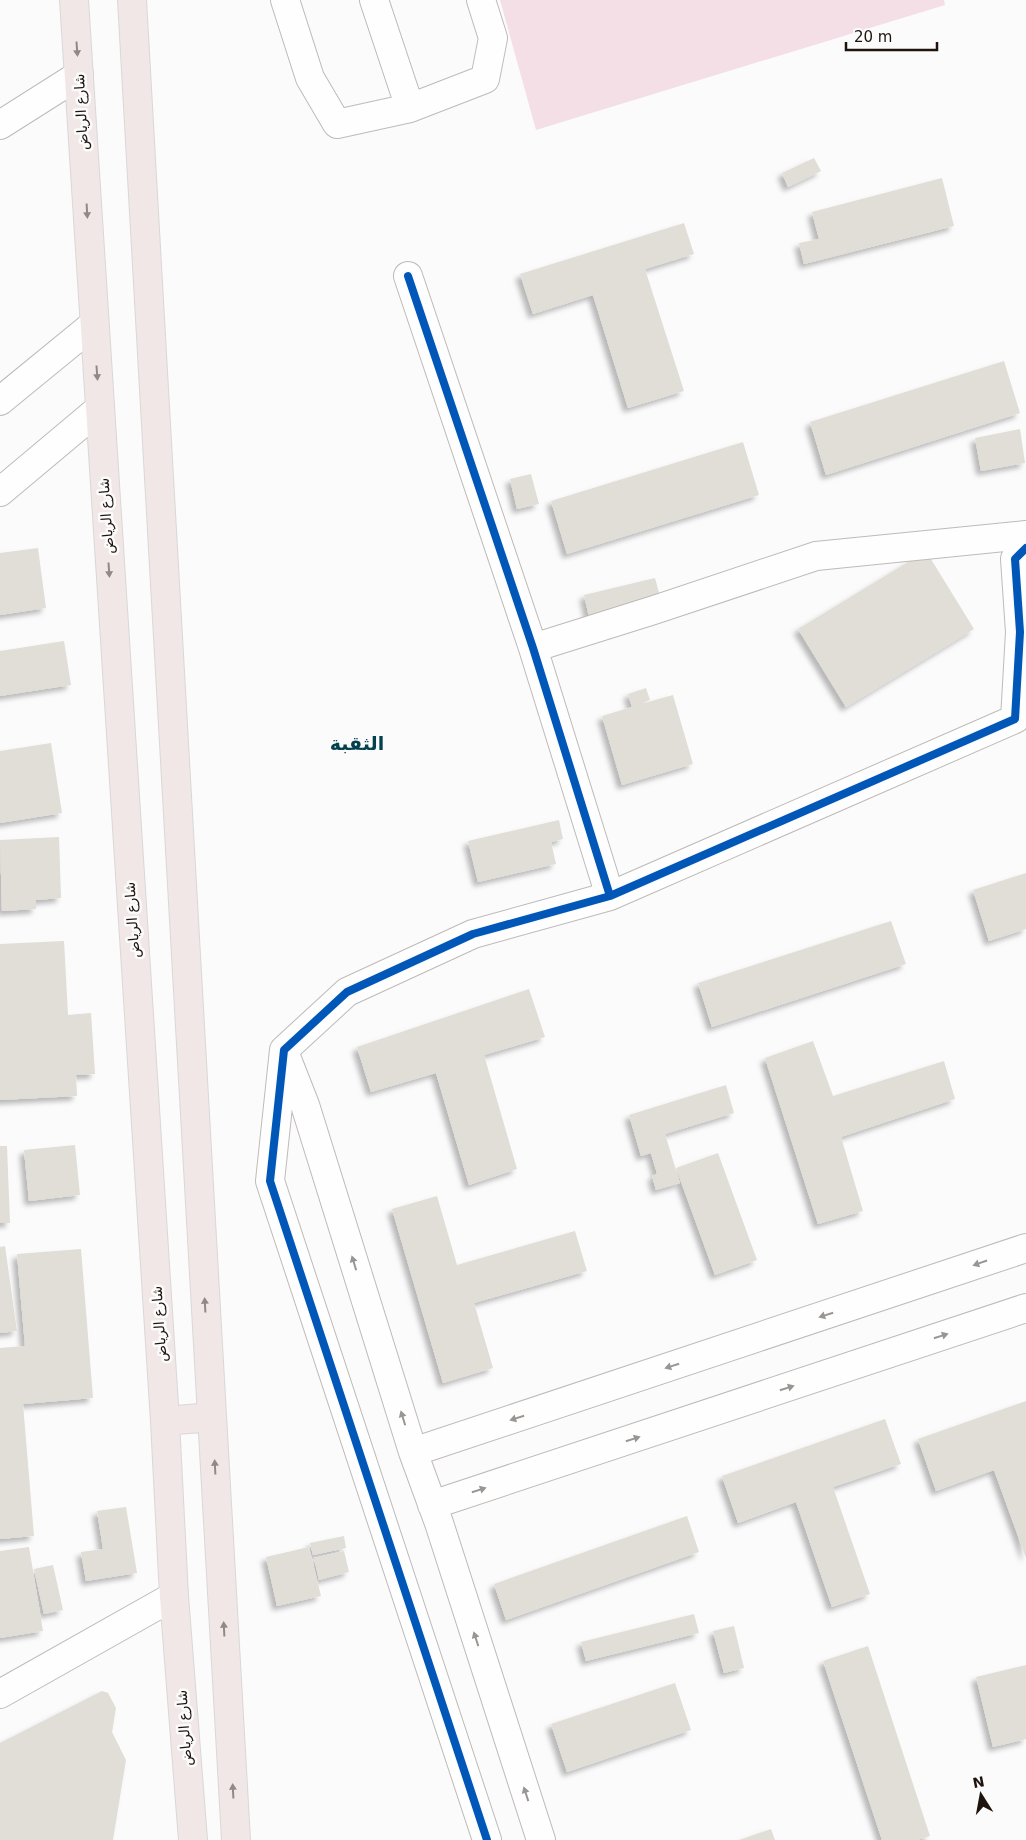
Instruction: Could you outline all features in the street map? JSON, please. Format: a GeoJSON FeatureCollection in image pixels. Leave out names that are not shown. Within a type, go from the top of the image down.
{"type":"FeatureCollection","features":[{"type":"Feature","properties":{"kind":"main road","name":"شارع الرياض"},"geometry":{"type":"LineString","coordinates":[[74,0],[166,1421],[174,1596],[193,1840]]}},
{"type":"Feature","properties":{"kind":"main road"},"geometry":{"type":"LineString","coordinates":[[132,0],[236,1840]]}},
{"type":"Feature","properties":{"kind":"main road"},"geometry":{"type":"LineString","coordinates":[[166,1421],[212,1417]]}},
{"type":"Feature","properties":{"kind":"street"},"geometry":{"type":"LineString","coordinates":[[285,0],[310,78],[337,124],[410,108],[485,79],[493,38],[481,0]]}},
{"type":"Feature","properties":{"kind":"street"},"geometry":{"type":"LineString","coordinates":[[374,0],[410,108]]}},
{"type":"Feature","properties":{"kind":"street"},"geometry":{"type":"LineString","coordinates":[[0,125],[79,75]]}},
{"type":"Feature","properties":{"kind":"street"},"geometry":{"type":"LineString","coordinates":[[408,276],[533,648],[610,896]]}},
{"type":"Feature","properties":{"kind":"street"},"geometry":{"type":"LineString","coordinates":[[0,400],[94,324]]}},
{"type":"Feature","properties":{"kind":"street"},"geometry":{"type":"LineString","coordinates":[[0,492],[99,409]]}},
{"type":"Feature","properties":{"kind":"street"},"geometry":{"type":"LineString","coordinates":[[533,648],[816,556],[1026,535]]}},
{"type":"Feature","properties":{"kind":"street"},"geometry":{"type":"LineString","coordinates":[[487,1840],[270,1181],[284,1050],[347,992],[473,934],[610,896],[1015,719],[1020,632],[1015,559],[1026,548]]}},
{"type":"Feature","properties":{"kind":"street"},"geometry":{"type":"LineString","coordinates":[[284,1050],[305,1105],[413,1452],[541,1840]]}},
{"type":"Feature","properties":{"kind":"street"},"geometry":{"type":"LineString","coordinates":[[413,1452],[1026,1248]]}},
{"type":"Feature","properties":{"kind":"street"},"geometry":{"type":"LineString","coordinates":[[432,1505],[1026,1308]]}},
{"type":"Feature","properties":{"kind":"street"},"geometry":{"type":"LineString","coordinates":[[0,1694],[174,1596]]}},
{"type":"Feature","properties":{"kind":"shaded area"},"geometry":{"type":"Polygon","coordinates":[[[500,0],[944,0],[945,5],[536,130],[500,0]]]}},
{"type":"Feature","properties":{"kind":"building"},"geometry":{"type":"Polygon","coordinates":[[[814,158],[821,171],[788,187],[782,173],[814,158]]]}},
{"type":"Feature","properties":{"kind":"building"},"geometry":{"type":"Polygon","coordinates":[[[942,178],[954,226],[804,264],[799,243],[819,239],[812,212],[942,178]]]}},
{"type":"Feature","properties":{"kind":"building"},"geometry":{"type":"Polygon","coordinates":[[[684,223],[694,254],[645,269],[684,391],[628,408],[593,295],[533,314],[520,274],[684,223]]]}},
{"type":"Feature","properties":{"kind":"building"},"geometry":{"type":"Polygon","coordinates":[[[1004,361],[1020,413],[826,475],[810,422],[1004,361]]]}},
{"type":"Feature","properties":{"kind":"building"},"geometry":{"type":"Polygon","coordinates":[[[1020,429],[1025,463],[981,471],[975,438],[1020,429]]]}},
{"type":"Feature","properties":{"kind":"building"},"geometry":{"type":"Polygon","coordinates":[[[743,442],[759,495],[567,554],[551,501],[743,442]]]}},
{"type":"Feature","properties":{"kind":"building"},"geometry":{"type":"Polygon","coordinates":[[[531,474],[539,504],[517,509],[510,479],[531,474]]]}},
{"type":"Feature","properties":{"kind":"building"},"geometry":{"type":"Polygon","coordinates":[[[38,548],[46,608],[0,615],[0,553],[38,548]]]}},
{"type":"Feature","properties":{"kind":"building"},"geometry":{"type":"Polygon","coordinates":[[[926,551],[974,629],[846,707],[798,629],[926,551]]]}},
{"type":"Feature","properties":{"kind":"building"},"geometry":{"type":"Polygon","coordinates":[[[655,578],[661,600],[589,617],[584,595],[655,578]]]}},
{"type":"Feature","properties":{"kind":"building"},"geometry":{"type":"Polygon","coordinates":[[[64,641],[71,685],[0,696],[0,651],[64,641]]]}},
{"type":"Feature","properties":{"kind":"building"},"geometry":{"type":"Polygon","coordinates":[[[646,688],[650,700],[634,706],[673,695],[693,764],[622,785],[602,716],[632,707],[628,694],[646,688]]]}},
{"type":"Feature","properties":{"kind":"building"},"geometry":{"type":"Polygon","coordinates":[[[51,743],[62,813],[0,823],[0,751],[51,743]]]}},
{"type":"Feature","properties":{"kind":"building"},"geometry":{"type":"Polygon","coordinates":[[[559,820],[563,839],[551,842],[556,864],[478,882],[468,841],[559,820]]]}},
{"type":"Feature","properties":{"kind":"building"},"geometry":{"type":"Polygon","coordinates":[[[59,837],[61,898],[36,900],[36,909],[2,911],[0,840],[59,837]]]}},
{"type":"Feature","properties":{"kind":"building"},"geometry":{"type":"Polygon","coordinates":[[[1026,873],[1026,929],[989,941],[973,890],[1026,873]]]}},
{"type":"Feature","properties":{"kind":"building"},"geometry":{"type":"Polygon","coordinates":[[[891,921],[906,964],[712,1027],[698,983],[891,921]]]}},
{"type":"Feature","properties":{"kind":"building"},"geometry":{"type":"Polygon","coordinates":[[[64,941],[68,1015],[91,1013],[95,1074],[76,1075],[77,1096],[0,1100],[0,944],[64,941]]]}},
{"type":"Feature","properties":{"kind":"building"},"geometry":{"type":"Polygon","coordinates":[[[529,989],[545,1037],[484,1055],[517,1169],[469,1185],[436,1073],[371,1092],[357,1047],[529,989]]]}},
{"type":"Feature","properties":{"kind":"building"},"geometry":{"type":"Polygon","coordinates":[[[813,1041],[833,1096],[944,1061],[955,1099],[841,1137],[863,1211],[818,1224],[765,1058],[813,1041]]]}},
{"type":"Feature","properties":{"kind":"building"},"geometry":{"type":"Polygon","coordinates":[[[726,1085],[734,1113],[665,1134],[680,1183],[656,1190],[652,1176],[657,1174],[651,1153],[641,1156],[629,1115],[726,1085]]]}},
{"type":"Feature","properties":{"kind":"building"},"geometry":{"type":"Polygon","coordinates":[[[75,1145],[80,1195],[29,1201],[24,1150],[75,1145]]]}},
{"type":"Feature","properties":{"kind":"building"},"geometry":{"type":"Polygon","coordinates":[[[0,1146],[7,1146],[10,1223],[0,1223],[0,1146]]]}},
{"type":"Feature","properties":{"kind":"building"},"geometry":{"type":"Polygon","coordinates":[[[718,1153],[757,1260],[715,1275],[676,1168],[718,1153]]]}},
{"type":"Feature","properties":{"kind":"building"},"geometry":{"type":"Polygon","coordinates":[[[437,1196],[457,1265],[575,1231],[587,1271],[474,1303],[493,1368],[443,1383],[392,1209],[437,1196]]]}},
{"type":"Feature","properties":{"kind":"building"},"geometry":{"type":"Polygon","coordinates":[[[5,1246],[17,1331],[0,1333],[0,1247],[5,1246]]]}},
{"type":"Feature","properties":{"kind":"building"},"geometry":{"type":"Polygon","coordinates":[[[81,1249],[93,1398],[23,1404],[34,1536],[0,1539],[0,1348],[25,1346],[17,1254],[81,1249]]]}},
{"type":"Feature","properties":{"kind":"building"},"geometry":{"type":"Polygon","coordinates":[[[1026,1401],[1026,1558],[994,1470],[936,1491],[918,1439],[1026,1401]]]}},
{"type":"Feature","properties":{"kind":"building"},"geometry":{"type":"Polygon","coordinates":[[[885,1419],[901,1464],[833,1487],[870,1594],[832,1607],[796,1502],[738,1523],[722,1476],[885,1419]]]}},
{"type":"Feature","properties":{"kind":"building"},"geometry":{"type":"Polygon","coordinates":[[[126,1507],[137,1573],[86,1581],[81,1552],[103,1549],[97,1511],[126,1507]]]}},
{"type":"Feature","properties":{"kind":"building"},"geometry":{"type":"Polygon","coordinates":[[[687,1516],[699,1552],[506,1620],[494,1584],[687,1516]]]}},
{"type":"Feature","properties":{"kind":"building"},"geometry":{"type":"Polygon","coordinates":[[[344,1536],[346,1548],[313,1555],[310,1543],[344,1536]]]}},
{"type":"Feature","properties":{"kind":"building"},"geometry":{"type":"Polygon","coordinates":[[[29,1547],[43,1631],[0,1638],[0,1551],[29,1547]]]}},
{"type":"Feature","properties":{"kind":"building"},"geometry":{"type":"Polygon","coordinates":[[[309,1547],[321,1596],[277,1606],[266,1557],[309,1547]]]}},
{"type":"Feature","properties":{"kind":"building"},"geometry":{"type":"Polygon","coordinates":[[[344,1551],[349,1572],[319,1580],[314,1558],[344,1551]]]}},
{"type":"Feature","properties":{"kind":"building"},"geometry":{"type":"Polygon","coordinates":[[[53,1565],[63,1610],[44,1614],[34,1569],[53,1565]]]}},
{"type":"Feature","properties":{"kind":"building"},"geometry":{"type":"Polygon","coordinates":[[[694,1614],[699,1633],[586,1661],[581,1642],[694,1614]]]}},
{"type":"Feature","properties":{"kind":"building"},"geometry":{"type":"Polygon","coordinates":[[[734,1626],[744,1668],[724,1673],[713,1631],[734,1626]]]}},
{"type":"Feature","properties":{"kind":"building"},"geometry":{"type":"Polygon","coordinates":[[[868,1646],[930,1836],[917,1840],[882,1840],[823,1661],[868,1646]]]}},
{"type":"Feature","properties":{"kind":"building"},"geometry":{"type":"Polygon","coordinates":[[[1026,1665],[1026,1739],[993,1747],[976,1677],[1026,1665]]]}},
{"type":"Feature","properties":{"kind":"building"},"geometry":{"type":"Polygon","coordinates":[[[675,1683],[691,1730],[567,1772],[551,1724],[675,1683]]]}},
{"type":"Feature","properties":{"kind":"building"},"geometry":{"type":"Polygon","coordinates":[[[102,1691],[108,1693],[116,1708],[112,1732],[126,1760],[113,1840],[0,1840],[0,1743],[102,1691]]]}},
{"type":"Feature","properties":{"kind":"building"},"geometry":{"type":"Polygon","coordinates":[[[771,1829],[775,1840],[739,1840],[771,1829]]]}},
{"type":"Feature","properties":{"kind":"cycle path"},"geometry":{"type":"LineString","coordinates":[[408,276],[533,648],[610,896]]}},
{"type":"Feature","properties":{"kind":"cycle path"},"geometry":{"type":"LineString","coordinates":[[487,1840],[270,1181],[284,1050],[347,992],[473,934],[610,896],[1015,719],[1020,632],[1015,559],[1026,548]]}},
{"type":"Feature","properties":{"kind":"district","name":"الثقبة"},"geometry":{"type":"Point","coordinates":[357,743]}}]}
